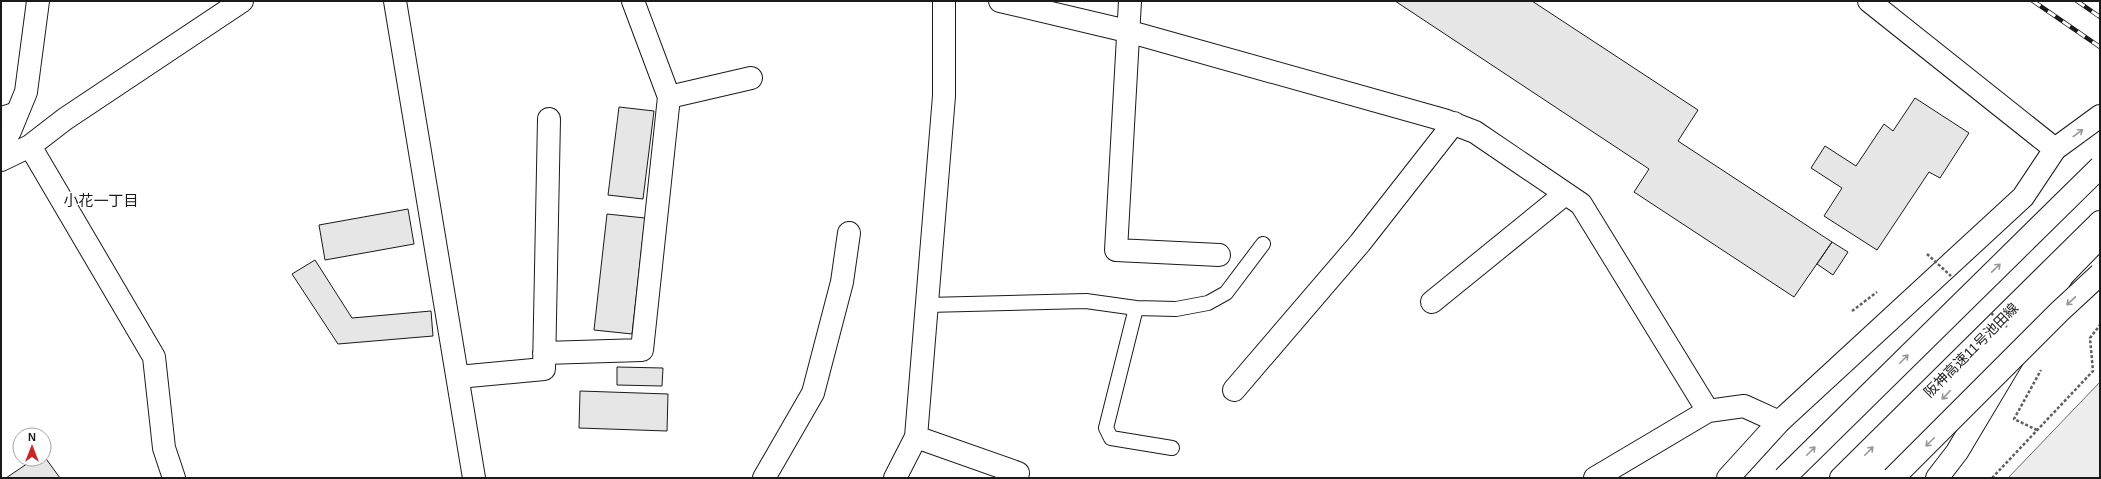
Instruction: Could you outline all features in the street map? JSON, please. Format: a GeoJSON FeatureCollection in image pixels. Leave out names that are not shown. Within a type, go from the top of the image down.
{"type":"FeatureCollection","features":[{"type":"Feature","properties":{"kind":"main road"},"geometry":{"type":"LineString","coordinates":[[1,146],[10,111],[26,92],[38,1]]}},
{"type":"Feature","properties":{"kind":"main road"},"geometry":{"type":"LineString","coordinates":[[1,160],[30,146],[66,118],[242,1]]}},
{"type":"Feature","properties":{"kind":"main road"},"geometry":{"type":"LineString","coordinates":[[395,1],[474,478]]}},
{"type":"Feature","properties":{"kind":"main road"},"geometry":{"type":"LineString","coordinates":[[544,352],[642,350],[669,97],[633,1]]}},
{"type":"Feature","properties":{"kind":"main road"},"geometry":{"type":"LineString","coordinates":[[895,478],[916,437],[944,96],[944,1]]}},
{"type":"Feature","properties":{"kind":"main road"},"geometry":{"type":"LineString","coordinates":[[1000,1],[1128,31],[1454,123],[1475,132],[1581,204],[1708,411]]}},
{"type":"Feature","properties":{"kind":"main road"},"geometry":{"type":"LineString","coordinates":[[1130,1],[1116,250],[1219,256]]}},
{"type":"Feature","properties":{"kind":"main road"},"geometry":{"type":"LineString","coordinates":[[1869,1],[2055,149]]}},
{"type":"Feature","properties":{"kind":"main road"},"geometry":{"type":"LineString","coordinates":[[669,97],[751,78]]}},
{"type":"Feature","properties":{"kind":"main road"},"geometry":{"type":"LineString","coordinates":[[1728,478],[1779,422],[2023,197],[2055,149],[2100,116]]}},
{"type":"Feature","properties":{"kind":"main road"},"geometry":{"type":"LineString","coordinates":[[458,377],[544,369],[550,118]]}},
{"type":"Feature","properties":{"kind":"main road"},"geometry":{"type":"LineString","coordinates":[[1234,390],[1360,243],[1454,123]]}},
{"type":"Feature","properties":{"kind":"main road"},"geometry":{"type":"LineString","coordinates":[[30,146],[154,357],[164,448],[174,478]]}},
{"type":"Feature","properties":{"kind":"main road"},"geometry":{"type":"LineString","coordinates":[[1784,478],[2100,167]]}},
{"type":"Feature","properties":{"kind":"main road"},"geometry":{"type":"LineString","coordinates":[[1432,302],[1565,194]]}},
{"type":"Feature","properties":{"kind":"main road","name":"阪神高速11号池田線"},"geometry":{"type":"LineString","coordinates":[[1841,478],[2100,222]]}},
{"type":"Feature","properties":{"kind":"main road"},"geometry":{"type":"LineString","coordinates":[[764,478],[813,393],[842,282],[849,234]]}},
{"type":"Feature","properties":{"kind":"main road"},"geometry":{"type":"LineString","coordinates":[[1866,478],[2100,237]]}},
{"type":"Feature","properties":{"kind":"main road"},"geometry":{"type":"LineString","coordinates":[[1937,478],[1957,452],[2064,273]]}},
{"type":"Feature","properties":{"kind":"main road"},"geometry":{"type":"LineString","coordinates":[[1894,478],[2059,312],[2100,274]]}},
{"type":"Feature","properties":{"kind":"main road"},"geometry":{"type":"LineString","coordinates":[[1595,478],[1708,411],[1744,406],[1779,422]]}},
{"type":"Feature","properties":{"kind":"main road"},"geometry":{"type":"LineString","coordinates":[[916,437],[1018,473]]}},
{"type":"Feature","properties":{"kind":"lane"},"geometry":{"type":"LineString","coordinates":[[926,305],[1086,301],[1136,308],[1176,309],[1208,304],[1226,293],[1263,244]]}},
{"type":"Feature","properties":{"kind":"lane"},"geometry":{"type":"LineString","coordinates":[[1136,308],[1106,428],[1111,438],[1172,448]]}},
{"type":"Feature","properties":{"kind":"path"},"geometry":{"type":"LineString","coordinates":[[1992,478],[2093,371],[2090,338],[2100,325]]}},
{"type":"Feature","properties":{"kind":"path"},"geometry":{"type":"LineString","coordinates":[[2037,430],[2014,419],[2042,368]]}},
{"type":"Feature","properties":{"kind":"shaded area"},"geometry":{"type":"Polygon","coordinates":[[[2100,382],[2100,478],[2008,478],[2100,382]]]}},
{"type":"Feature","properties":{"kind":"building"},"geometry":{"type":"Polygon","coordinates":[[[1395,1],[1532,1],[1698,110],[1678,141],[1832,242],[1794,297],[1634,192],[1649,169],[1395,1]]]}},
{"type":"Feature","properties":{"kind":"building"},"geometry":{"type":"Polygon","coordinates":[[[1915,98],[1969,133],[1940,178],[1929,172],[1877,250],[1824,216],[1842,188],[1811,168],[1825,146],[1856,166],[1884,124],[1893,131],[1915,98]]]}},
{"type":"Feature","properties":{"kind":"building"},"geometry":{"type":"Polygon","coordinates":[[[619,107],[654,111],[643,199],[608,195],[619,107]]]}},
{"type":"Feature","properties":{"kind":"building"},"geometry":{"type":"Polygon","coordinates":[[[408,209],[414,244],[325,260],[319,225],[408,209]]]}},
{"type":"Feature","properties":{"kind":"building"},"geometry":{"type":"Polygon","coordinates":[[[607,214],[645,218],[632,334],[594,330],[607,214]]]}},
{"type":"Feature","properties":{"kind":"building"},"geometry":{"type":"Polygon","coordinates":[[[1832,242],[1848,252],[1833,275],[1817,264],[1832,242]]]}},
{"type":"Feature","properties":{"kind":"building"},"geometry":{"type":"Polygon","coordinates":[[[315,260],[352,318],[431,311],[433,336],[338,344],[292,274],[315,260]]]}},
{"type":"Feature","properties":{"kind":"building"},"geometry":{"type":"Polygon","coordinates":[[[617,367],[663,368],[662,386],[617,385],[617,367]]]}},
{"type":"Feature","properties":{"kind":"building"},"geometry":{"type":"Polygon","coordinates":[[[580,391],[668,394],[667,431],[579,428],[580,391]]]}},
{"type":"Feature","properties":{"kind":"building"},"geometry":{"type":"Polygon","coordinates":[[[22,467],[52,467],[60,478],[6,478],[22,467]]]}},
{"type":"Feature","properties":{"kind":"railway"},"geometry":{"type":"LineString","coordinates":[[2033,1],[2100,47]]}},
{"type":"Feature","properties":{"kind":"railway"},"geometry":{"type":"LineString","coordinates":[[2077,1],[2100,17]]}},
{"type":"Feature","properties":{"kind":"district","name":"小花一丁目"},"geometry":{"type":"Point","coordinates":[101,201]}}]}
